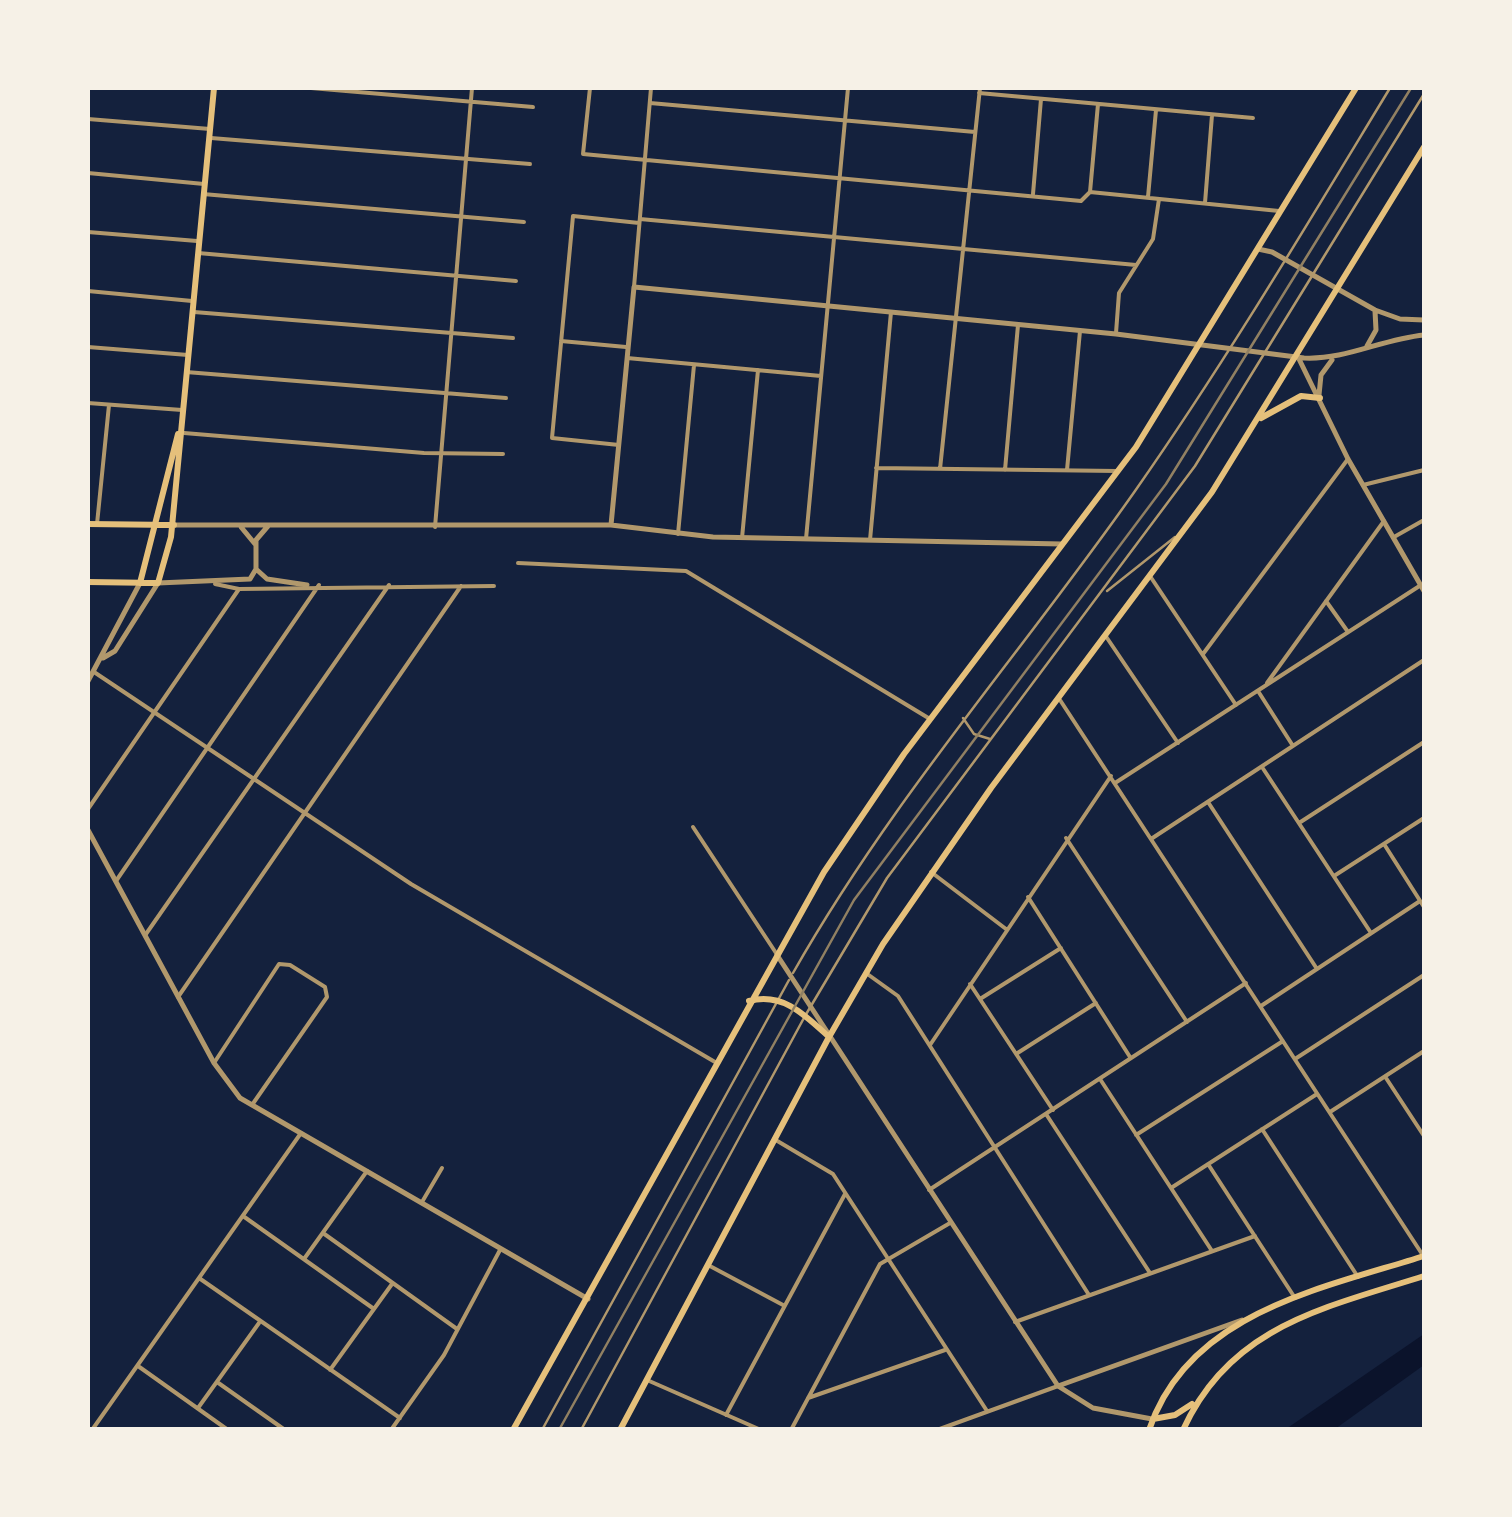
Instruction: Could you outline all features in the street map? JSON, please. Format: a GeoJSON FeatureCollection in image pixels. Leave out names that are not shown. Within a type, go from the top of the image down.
{"type":"FeatureCollection","features":[{"type":"Feature","properties":{"kind":"main road"},"geometry":{"type":"LineString","coordinates":[[88,582],[158,583],[174,525],[179,433],[214,88]]}},
{"type":"Feature","properties":{"kind":"main road"},"geometry":{"type":"LineString","coordinates":[[513,1430],[776,953],[851,830],[1118,471],[1356,88]]}},
{"type":"Feature","properties":{"kind":"main road"},"geometry":{"type":"LineString","coordinates":[[620,1430],[866,973],[931,872],[1188,526],[1260,418],[1424,149]]}},
{"type":"Feature","properties":{"kind":"main road"},"geometry":{"type":"LineString","coordinates":[[1260,418],[1301,396],[1320,398]]}},
{"type":"Feature","properties":{"kind":"main road"},"geometry":{"type":"LineString","coordinates":[[140,582],[158,524],[168,462],[179,433]]}},
{"type":"Feature","properties":{"kind":"main road"},"geometry":{"type":"LineString","coordinates":[[88,524],[174,525]]}},
{"type":"Feature","properties":{"kind":"main road"},"geometry":{"type":"LineString","coordinates":[[749,1001],[778,1000],[806,1016],[829,1036]]}},
{"type":"Feature","properties":{"kind":"main road"},"geometry":{"type":"LineString","coordinates":[[1149,1430],[1180,1370],[1202,1346],[1242,1320],[1424,1256]]}},
{"type":"Feature","properties":{"kind":"main road"},"geometry":{"type":"LineString","coordinates":[[1183,1430],[1198,1399],[1234,1355],[1273,1330],[1424,1276]]}},
{"type":"Feature","properties":{"kind":"main road"},"geometry":{"type":"LineString","coordinates":[[1152,1420],[1174,1415],[1198,1399]]}},
{"type":"Feature","properties":{"kind":"main road"},"geometry":{"type":"LineString","coordinates":[[1152,1420],[1162,1430]]}},
{"type":"Feature","properties":{"kind":"street"},"geometry":{"type":"LineString","coordinates":[[311,88],[534,107]]}},
{"type":"Feature","properties":{"kind":"street"},"geometry":{"type":"LineString","coordinates":[[435,526],[472,88]]}},
{"type":"Feature","properties":{"kind":"street"},"geometry":{"type":"LineString","coordinates":[[590,88],[583,154],[1081,201],[1090,192],[1098,104]]}},
{"type":"Feature","properties":{"kind":"street"},"geometry":{"type":"LineString","coordinates":[[611,524],[651,88]]}},
{"type":"Feature","properties":{"kind":"street"},"geometry":{"type":"LineString","coordinates":[[806,539],[848,88]]}},
{"type":"Feature","properties":{"kind":"street"},"geometry":{"type":"LineString","coordinates":[[940,469],[979,90],[1252,118]]}},
{"type":"Feature","properties":{"kind":"street"},"geometry":{"type":"LineString","coordinates":[[1032,196],[1041,99]]}},
{"type":"Feature","properties":{"kind":"street"},"geometry":{"type":"LineString","coordinates":[[650,103],[975,132]]}},
{"type":"Feature","properties":{"kind":"street"},"geometry":{"type":"LineString","coordinates":[[1148,197],[1156,110]]}},
{"type":"Feature","properties":{"kind":"street"},"geometry":{"type":"LineString","coordinates":[[1204,203],[1212,115]]}},
{"type":"Feature","properties":{"kind":"street"},"geometry":{"type":"LineString","coordinates":[[88,119],[530,164]]}},
{"type":"Feature","properties":{"kind":"street"},"geometry":{"type":"LineString","coordinates":[[88,173],[204,184]]}},
{"type":"Feature","properties":{"kind":"street"},"geometry":{"type":"LineString","coordinates":[[1090,192],[1281,211]]}},
{"type":"Feature","properties":{"kind":"street"},"geometry":{"type":"LineString","coordinates":[[203,194],[524,222]]}},
{"type":"Feature","properties":{"kind":"street"},"geometry":{"type":"LineString","coordinates":[[1116,334],[1119,293],[1155,234],[1159,198]]}},
{"type":"Feature","properties":{"kind":"street"},"geometry":{"type":"LineString","coordinates":[[619,445],[552,438],[573,216],[1136,265]]}},
{"type":"Feature","properties":{"kind":"street"},"geometry":{"type":"LineString","coordinates":[[88,232],[199,241]]}},
{"type":"Feature","properties":{"kind":"street"},"geometry":{"type":"LineString","coordinates":[[1258,250],[1284,259],[1375,310],[1400,319],[1424,320]]}},
{"type":"Feature","properties":{"kind":"street"},"geometry":{"type":"LineString","coordinates":[[198,253],[516,282]]}},
{"type":"Feature","properties":{"kind":"street"},"geometry":{"type":"LineString","coordinates":[[634,287],[1080,330],[1298,357],[1335,358],[1424,334]]}},
{"type":"Feature","properties":{"kind":"street"},"geometry":{"type":"LineString","coordinates":[[88,292],[193,301]]}},
{"type":"Feature","properties":{"kind":"street"},"geometry":{"type":"LineString","coordinates":[[1365,349],[1375,334],[1375,310]]}},
{"type":"Feature","properties":{"kind":"street"},"geometry":{"type":"LineString","coordinates":[[192,312],[513,338]]}},
{"type":"Feature","properties":{"kind":"street"},"geometry":{"type":"LineString","coordinates":[[870,540],[891,312]]}},
{"type":"Feature","properties":{"kind":"street"},"geometry":{"type":"LineString","coordinates":[[1005,470],[1018,324]]}},
{"type":"Feature","properties":{"kind":"street"},"geometry":{"type":"LineString","coordinates":[[1067,470],[1080,330]]}},
{"type":"Feature","properties":{"kind":"street"},"geometry":{"type":"LineString","coordinates":[[561,341],[628,347]]}},
{"type":"Feature","properties":{"kind":"street"},"geometry":{"type":"LineString","coordinates":[[88,347],[188,355]]}},
{"type":"Feature","properties":{"kind":"street"},"geometry":{"type":"LineString","coordinates":[[1115,784],[1348,632],[1423,588],[1348,459],[1298,357]]}},
{"type":"Feature","properties":{"kind":"street"},"geometry":{"type":"LineString","coordinates":[[627,358],[821,376]]}},
{"type":"Feature","properties":{"kind":"street"},"geometry":{"type":"LineString","coordinates":[[1320,398],[1322,375],[1335,358]]}},
{"type":"Feature","properties":{"kind":"street"},"geometry":{"type":"LineString","coordinates":[[678,534],[694,364]]}},
{"type":"Feature","properties":{"kind":"street"},"geometry":{"type":"LineString","coordinates":[[742,538],[758,370]]}},
{"type":"Feature","properties":{"kind":"street"},"geometry":{"type":"LineString","coordinates":[[186,372],[506,398]]}},
{"type":"Feature","properties":{"kind":"street"},"geometry":{"type":"LineString","coordinates":[[88,403],[182,410]]}},
{"type":"Feature","properties":{"kind":"street"},"geometry":{"type":"LineString","coordinates":[[97,524],[109,405]]}},
{"type":"Feature","properties":{"kind":"street"},"geometry":{"type":"LineString","coordinates":[[179,433],[503,454]]}},
{"type":"Feature","properties":{"kind":"street"},"geometry":{"type":"LineString","coordinates":[[1202,654],[1348,459]]}},
{"type":"Feature","properties":{"kind":"street"},"geometry":{"type":"LineString","coordinates":[[876,468],[1118,471]]}},
{"type":"Feature","properties":{"kind":"street"},"geometry":{"type":"LineString","coordinates":[[1363,485],[1424,470]]}},
{"type":"Feature","properties":{"kind":"street"},"geometry":{"type":"LineString","coordinates":[[1394,537],[1424,520]]}},
{"type":"Feature","properties":{"kind":"street"},"geometry":{"type":"LineString","coordinates":[[1264,686],[1384,521]]}},
{"type":"Feature","properties":{"kind":"street"},"geometry":{"type":"LineString","coordinates":[[174,525],[611,524],[742,538],[1062,544]]}},
{"type":"Feature","properties":{"kind":"street"},"geometry":{"type":"LineString","coordinates":[[237,525],[255,544]]}},
{"type":"Feature","properties":{"kind":"street"},"geometry":{"type":"LineString","coordinates":[[102,658],[114,651],[158,583],[246,581],[256,569],[255,544],[270,525]]}},
{"type":"Feature","properties":{"kind":"street"},"geometry":{"type":"LineString","coordinates":[[518,562],[686,571],[930,719]]}},
{"type":"Feature","properties":{"kind":"street"},"geometry":{"type":"LineString","coordinates":[[256,569],[267,580],[306,585]]}},
{"type":"Feature","properties":{"kind":"street"},"geometry":{"type":"LineString","coordinates":[[1150,575],[1236,705]]}},
{"type":"Feature","properties":{"kind":"street"},"geometry":{"type":"LineString","coordinates":[[88,681],[102,658],[104,644],[140,582]]}},
{"type":"Feature","properties":{"kind":"street"},"geometry":{"type":"LineString","coordinates":[[215,584],[239,589],[306,585],[494,586]]}},
{"type":"Feature","properties":{"kind":"street"},"geometry":{"type":"LineString","coordinates":[[116,881],[319,585]]}},
{"type":"Feature","properties":{"kind":"street"},"geometry":{"type":"LineString","coordinates":[[145,936],[389,585]]}},
{"type":"Feature","properties":{"kind":"street"},"geometry":{"type":"LineString","coordinates":[[178,997],[460,586]]}},
{"type":"Feature","properties":{"kind":"street"},"geometry":{"type":"LineString","coordinates":[[88,809],[239,589]]}},
{"type":"Feature","properties":{"kind":"street"},"geometry":{"type":"LineString","coordinates":[[1326,601],[1348,632]]}},
{"type":"Feature","properties":{"kind":"street"},"geometry":{"type":"LineString","coordinates":[[1105,634],[1178,743]]}},
{"type":"Feature","properties":{"kind":"street"},"geometry":{"type":"LineString","coordinates":[[1151,839],[1424,660]]}},
{"type":"Feature","properties":{"kind":"street"},"geometry":{"type":"LineString","coordinates":[[94,672],[303,815],[715,1062]]}},
{"type":"Feature","properties":{"kind":"street"},"geometry":{"type":"LineString","coordinates":[[1258,691],[1293,746]]}},
{"type":"Feature","properties":{"kind":"street"},"geometry":{"type":"LineString","coordinates":[[1058,697],[1424,1256]]}},
{"type":"Feature","properties":{"kind":"street"},"geometry":{"type":"LineString","coordinates":[[1298,822],[1424,742]]}},
{"type":"Feature","properties":{"kind":"street"},"geometry":{"type":"LineString","coordinates":[[1262,767],[1371,933]]}},
{"type":"Feature","properties":{"kind":"street"},"geometry":{"type":"LineString","coordinates":[[930,1045],[1110,776]]}},
{"type":"Feature","properties":{"kind":"street"},"geometry":{"type":"LineString","coordinates":[[1208,802],[1316,969]]}},
{"type":"Feature","properties":{"kind":"street"},"geometry":{"type":"LineString","coordinates":[[1334,876],[1424,818]]}},
{"type":"Feature","properties":{"kind":"street"},"geometry":{"type":"LineString","coordinates":[[693,827],[1058,1386],[1093,1408],[1152,1420]]}},
{"type":"Feature","properties":{"kind":"street"},"geometry":{"type":"LineString","coordinates":[[88,830],[233,1092],[588,1299]]}},
{"type":"Feature","properties":{"kind":"street"},"geometry":{"type":"LineString","coordinates":[[1066,838],[1187,1022]]}},
{"type":"Feature","properties":{"kind":"street"},"geometry":{"type":"LineString","coordinates":[[1384,844],[1424,907]]}},
{"type":"Feature","properties":{"kind":"street"},"geometry":{"type":"LineString","coordinates":[[931,872],[1006,929]]}},
{"type":"Feature","properties":{"kind":"street"},"geometry":{"type":"LineString","coordinates":[[1028,897],[1131,1058]]}},
{"type":"Feature","properties":{"kind":"street"},"geometry":{"type":"LineString","coordinates":[[1260,1006],[1420,900]]}},
{"type":"Feature","properties":{"kind":"street"},"geometry":{"type":"LineString","coordinates":[[980,999],[1061,948]]}},
{"type":"Feature","properties":{"kind":"street"},"geometry":{"type":"LineString","coordinates":[[214,1062],[283,963],[327,992],[252,1105]]}},
{"type":"Feature","properties":{"kind":"street"},"geometry":{"type":"LineString","coordinates":[[866,973],[896,992],[1089,1296]]}},
{"type":"Feature","properties":{"kind":"street"},"geometry":{"type":"LineString","coordinates":[[1295,1060],[1424,976]]}},
{"type":"Feature","properties":{"kind":"street"},"geometry":{"type":"LineString","coordinates":[[970,984],[1052,1110]]}},
{"type":"Feature","properties":{"kind":"street"},"geometry":{"type":"LineString","coordinates":[[929,1190],[1246,984]]}},
{"type":"Feature","properties":{"kind":"street"},"geometry":{"type":"LineString","coordinates":[[1016,1054],[1096,1003]]}},
{"type":"Feature","properties":{"kind":"street"},"geometry":{"type":"LineString","coordinates":[[1136,1134],[1283,1041]]}},
{"type":"Feature","properties":{"kind":"street"},"geometry":{"type":"LineString","coordinates":[[1330,1112],[1424,1051]]}},
{"type":"Feature","properties":{"kind":"street"},"geometry":{"type":"LineString","coordinates":[[1385,1076],[1424,1136]]}},
{"type":"Feature","properties":{"kind":"street"},"geometry":{"type":"LineString","coordinates":[[1100,1079],[1212,1251]]}},
{"type":"Feature","properties":{"kind":"street"},"geometry":{"type":"LineString","coordinates":[[1171,1188],[1318,1094]]}},
{"type":"Feature","properties":{"kind":"street"},"geometry":{"type":"LineString","coordinates":[[1046,1114],[1150,1273]]}},
{"type":"Feature","properties":{"kind":"street"},"geometry":{"type":"LineString","coordinates":[[1262,1130],[1358,1277]]}},
{"type":"Feature","properties":{"kind":"street"},"geometry":{"type":"LineString","coordinates":[[91,1428],[301,1133]]}},
{"type":"Feature","properties":{"kind":"street"},"geometry":{"type":"LineString","coordinates":[[774,1140],[827,1167],[987,1411]]}},
{"type":"Feature","properties":{"kind":"street"},"geometry":{"type":"LineString","coordinates":[[1208,1164],[1296,1300]]}},
{"type":"Feature","properties":{"kind":"street"},"geometry":{"type":"LineString","coordinates":[[422,1203],[442,1168]]}},
{"type":"Feature","properties":{"kind":"street"},"geometry":{"type":"LineString","coordinates":[[304,1260],[367,1172]]}},
{"type":"Feature","properties":{"kind":"street"},"geometry":{"type":"LineString","coordinates":[[726,1414],[846,1194]]}},
{"type":"Feature","properties":{"kind":"street"},"geometry":{"type":"LineString","coordinates":[[242,1216],[374,1309]]}},
{"type":"Feature","properties":{"kind":"street"},"geometry":{"type":"LineString","coordinates":[[791,1430],[877,1268],[950,1223]]}},
{"type":"Feature","properties":{"kind":"street"},"geometry":{"type":"LineString","coordinates":[[322,1233],[459,1330]]}},
{"type":"Feature","properties":{"kind":"street"},"geometry":{"type":"LineString","coordinates":[[1015,1322],[1254,1236]]}},
{"type":"Feature","properties":{"kind":"street"},"geometry":{"type":"LineString","coordinates":[[391,1430],[459,1330],[501,1249]]}},
{"type":"Feature","properties":{"kind":"street"},"geometry":{"type":"LineString","coordinates":[[708,1265],[784,1306]]}},
{"type":"Feature","properties":{"kind":"street"},"geometry":{"type":"LineString","coordinates":[[199,1278],[400,1418]]}},
{"type":"Feature","properties":{"kind":"street"},"geometry":{"type":"LineString","coordinates":[[330,1370],[392,1283]]}},
{"type":"Feature","properties":{"kind":"street"},"geometry":{"type":"LineString","coordinates":[[937,1430],[1242,1320]]}},
{"type":"Feature","properties":{"kind":"street"},"geometry":{"type":"LineString","coordinates":[[198,1408],[260,1321]]}},
{"type":"Feature","properties":{"kind":"street"},"geometry":{"type":"LineString","coordinates":[[808,1398],[946,1349]]}},
{"type":"Feature","properties":{"kind":"street"},"geometry":{"type":"LineString","coordinates":[[137,1366],[228,1430]]}},
{"type":"Feature","properties":{"kind":"street"},"geometry":{"type":"LineString","coordinates":[[647,1380],[761,1430]]}},
{"type":"Feature","properties":{"kind":"street"},"geometry":{"type":"LineString","coordinates":[[217,1382],[284,1429]]}},
{"type":"Feature","properties":{"kind":"lane"},"geometry":{"type":"LineString","coordinates":[[542,1430],[792,974],[853,872],[962,716],[1134,493],[1230,347],[1388,88]]}},
{"type":"Feature","properties":{"kind":"lane"},"geometry":{"type":"LineString","coordinates":[[581,1430],[811,1006],[887,878],[1195,466],[1424,94]]}},
{"type":"Feature","properties":{"kind":"lane"},"geometry":{"type":"LineString","coordinates":[[1102,595],[1188,526]]}},
{"type":"Feature","properties":{"kind":"lane"},"geometry":{"type":"LineString","coordinates":[[962,716],[970,730],[991,739]]}},
{"type":"Feature","properties":{"kind":"water"},"geometry":{"type":"Polygon","coordinates":[[[1424,1334],[1424,1365],[1335,1429],[1286,1429],[1424,1334]]]}},
{"type":"Feature","properties":{"kind":"railway"},"geometry":{"type":"LineString","coordinates":[[559,1430],[854,900],[1166,484],[1411,88]]}}]}
